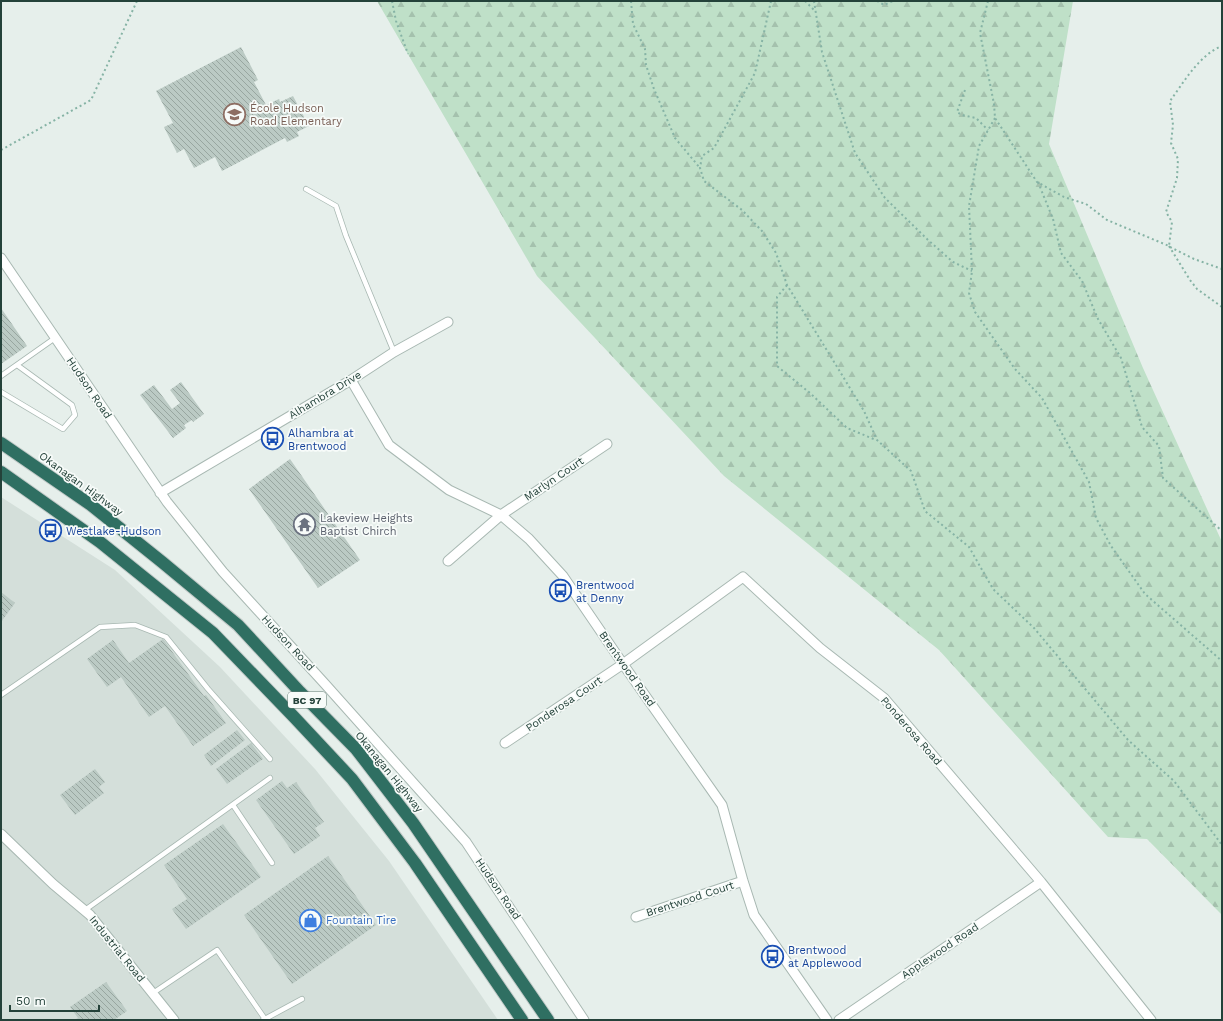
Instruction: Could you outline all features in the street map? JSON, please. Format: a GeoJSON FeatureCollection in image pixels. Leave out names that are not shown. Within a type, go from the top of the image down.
{"type":"FeatureCollection","features":[{"type":"Feature","properties":{"kind":"highway","name":"Okanagan Highway"},"geometry":{"type":"LineString","coordinates":[[1,443],[91,505],[238,625],[300,692],[356,749],[413,823],[548,1020]]}},
{"type":"Feature","properties":{"kind":"highway","name":"BC 97"},"geometry":{"type":"LineString","coordinates":[[1,472],[100,542],[213,632],[352,779],[415,863],[522,1020]]}},
{"type":"Feature","properties":{"kind":"street","name":"Hudson Road"},"geometry":{"type":"LineString","coordinates":[[1,258],[160,493],[223,572],[466,842],[584,1020]]}},
{"type":"Feature","properties":{"kind":"street","name":"Alhambra Drive"},"geometry":{"type":"LineString","coordinates":[[160,493],[351,380],[394,352],[448,322]]}},
{"type":"Feature","properties":{"kind":"street","name":"Brentwood Road"},"geometry":{"type":"LineString","coordinates":[[351,380],[389,444],[449,490],[501,515],[529,539],[563,576],[722,805],[743,882],[754,915],[826,1020]]}},
{"type":"Feature","properties":{"kind":"street","name":"Marlyn Court"},"geometry":{"type":"LineString","coordinates":[[448,561],[501,515],[607,444]]}},
{"type":"Feature","properties":{"kind":"street","name":"Ponderosa Road"},"geometry":{"type":"LineString","coordinates":[[623,664],[743,578],[820,648],[884,698],[1041,882],[1151,1020]]}},
{"type":"Feature","properties":{"kind":"street","name":"Ponderosa Court"},"geometry":{"type":"LineString","coordinates":[[505,743],[623,664]]}},
{"type":"Feature","properties":{"kind":"street","name":"Industrial Road"},"geometry":{"type":"LineString","coordinates":[[1,834],[53,884],[90,915],[174,1020]]}},
{"type":"Feature","properties":{"kind":"street","name":"Brentwood Court"},"geometry":{"type":"LineString","coordinates":[[636,917],[743,882]]}},
{"type":"Feature","properties":{"kind":"street","name":"Applewood Road"},"geometry":{"type":"LineString","coordinates":[[839,1020],[1041,882]]}},
{"type":"Feature","properties":{"kind":"lane"},"geometry":{"type":"LineString","coordinates":[[306,189],[336,206],[346,236],[394,352]]}},
{"type":"Feature","properties":{"kind":"lane"},"geometry":{"type":"LineString","coordinates":[[1,376],[55,338]]}},
{"type":"Feature","properties":{"kind":"lane"},"geometry":{"type":"LineString","coordinates":[[1,392],[63,429],[76,416],[72,405],[17,365]]}},
{"type":"Feature","properties":{"kind":"lane"},"geometry":{"type":"LineString","coordinates":[[1,695],[100,627],[136,625],[166,637],[208,689],[270,759]]}},
{"type":"Feature","properties":{"kind":"lane"},"geometry":{"type":"LineString","coordinates":[[85,910],[270,778]]}},
{"type":"Feature","properties":{"kind":"lane"},"geometry":{"type":"LineString","coordinates":[[232,805],[272,862]]}},
{"type":"Feature","properties":{"kind":"lane"},"geometry":{"type":"LineString","coordinates":[[153,993],[217,950],[264,1020],[302,999]]}},
{"type":"Feature","properties":{"kind":"path"},"geometry":{"type":"LineString","coordinates":[[1,150],[91,100],[137,1]]}},
{"type":"Feature","properties":{"kind":"path"},"geometry":{"type":"LineString","coordinates":[[392,1],[396,21],[408,54]]}},
{"type":"Feature","properties":{"kind":"path"},"geometry":{"type":"LineString","coordinates":[[632,1],[633,24],[645,49],[646,65],[675,138],[700,168],[704,181],[742,210],[762,231],[776,253],[787,285],[864,411],[878,440],[911,471],[925,511],[968,547],[993,589],[1034,628],[1128,740],[1174,781],[1222,845]]}},
{"type":"Feature","properties":{"kind":"path"},"geometry":{"type":"LineString","coordinates":[[700,168],[702,156],[714,148],[755,73],[771,1]]}},
{"type":"Feature","properties":{"kind":"path"},"geometry":{"type":"LineString","coordinates":[[805,1],[816,12]]}},
{"type":"Feature","properties":{"kind":"path"},"geometry":{"type":"LineString","coordinates":[[814,1],[822,52],[855,153],[885,198],[953,262],[972,271]]}},
{"type":"Feature","properties":{"kind":"path"},"geometry":{"type":"LineString","coordinates":[[877,1],[884,5],[894,1]]}},
{"type":"Feature","properties":{"kind":"path"},"geometry":{"type":"LineString","coordinates":[[988,1],[980,33],[994,104],[995,118],[1038,182],[1053,219],[1061,253],[1082,281],[1098,319],[1121,358],[1142,427],[1159,446],[1163,478],[1222,530]]}},
{"type":"Feature","properties":{"kind":"path"},"geometry":{"type":"LineString","coordinates":[[1222,46],[1211,52],[1196,65],[1170,101],[1173,125],[1171,143],[1178,159],[1176,178],[1166,212],[1172,222],[1169,246],[1197,289],[1222,307]]}},
{"type":"Feature","properties":{"kind":"path"},"geometry":{"type":"LineString","coordinates":[[965,90],[957,112],[962,115],[976,118],[988,130]]}},
{"type":"Feature","properties":{"kind":"path"},"geometry":{"type":"LineString","coordinates":[[995,118],[979,146],[969,206],[972,271],[969,293],[975,312],[1015,369],[1042,398],[1089,482],[1096,518],[1111,546],[1145,594],[1222,661]]}},
{"type":"Feature","properties":{"kind":"path"},"geometry":{"type":"LineString","coordinates":[[1038,182],[1064,197],[1086,204],[1107,220],[1169,246],[1194,259],[1222,269]]}},
{"type":"Feature","properties":{"kind":"path"},"geometry":{"type":"LineString","coordinates":[[787,285],[777,297],[777,366],[810,393],[847,428],[878,440]]}},
{"type":"Feature","properties":{"kind":"shaded area"},"geometry":{"type":"Polygon","coordinates":[[[1,497],[115,570],[220,667],[315,769],[389,861],[498,1020],[1,1020],[1,497]]]}},
{"type":"Feature","properties":{"kind":"green space"},"geometry":{"type":"Polygon","coordinates":[[[377,1],[1073,1],[1049,144],[1143,368],[1222,542],[1222,915],[1147,839],[1108,837],[939,650],[724,476],[537,276],[377,1]]]}},
{"type":"Feature","properties":{"kind":"building","name":"École Hudson Road Elementary"},"geometry":{"type":"Polygon","coordinates":[[[241,47],[258,80],[254,82],[266,105],[279,99],[280,102],[293,96],[309,126],[297,132],[299,136],[287,142],[285,138],[222,171],[215,157],[194,168],[184,149],[177,153],[164,127],[173,123],[156,91],[241,47]]]}},
{"type":"Feature","properties":{"kind":"building"},"geometry":{"type":"Polygon","coordinates":[[[1,308],[27,346],[1,364],[1,308]]]}},
{"type":"Feature","properties":{"kind":"building"},"geometry":{"type":"Polygon","coordinates":[[[181,382],[204,414],[193,422],[192,420],[184,425],[186,428],[173,438],[140,395],[154,385],[172,409],[180,403],[170,390],[181,382]]]}},
{"type":"Feature","properties":{"kind":"building","name":"Lakeview Heights Baptist Chirch"},"geometry":{"type":"Polygon","coordinates":[[[290,459],[360,560],[318,588],[249,489],[290,459]]]}},
{"type":"Feature","properties":{"kind":"building"},"geometry":{"type":"Polygon","coordinates":[[[1,592],[15,603],[1,622],[1,592]]]}},
{"type":"Feature","properties":{"kind":"building"},"geometry":{"type":"Polygon","coordinates":[[[163,639],[204,696],[206,695],[226,723],[193,746],[165,706],[149,717],[121,677],[107,687],[87,659],[113,640],[129,663],[163,639]]]}},
{"type":"Feature","properties":{"kind":"building"},"geometry":{"type":"Polygon","coordinates":[[[237,730],[245,740],[211,766],[204,755],[237,730]]]}},
{"type":"Feature","properties":{"kind":"building"},"geometry":{"type":"Polygon","coordinates":[[[251,743],[263,759],[227,784],[216,769],[251,743]]]}},
{"type":"Feature","properties":{"kind":"building"},"geometry":{"type":"Polygon","coordinates":[[[95,769],[105,782],[99,787],[104,793],[75,815],[60,795],[95,769]]]}},
{"type":"Feature","properties":{"kind":"building"},"geometry":{"type":"Polygon","coordinates":[[[282,781],[287,788],[296,782],[324,822],[315,828],[320,836],[294,854],[256,800],[282,781]]]}},
{"type":"Feature","properties":{"kind":"building"},"geometry":{"type":"Polygon","coordinates":[[[223,824],[261,877],[186,929],[172,909],[187,899],[164,865],[223,824]]]}},
{"type":"Feature","properties":{"kind":"building","name":"Fountain Tire"},"geometry":{"type":"Polygon","coordinates":[[[328,856],[376,925],[292,984],[244,915],[328,856]]]}},
{"type":"Feature","properties":{"kind":"building"},"geometry":{"type":"Polygon","coordinates":[[[106,982],[127,1011],[114,1020],[75,1020],[78,1018],[70,1007],[106,982]]]}},
{"type":"Feature","properties":{"kind":"place","name":"École Hudson Road Elementary"},"geometry":{"type":"Point","coordinates":[235,114]}},
{"type":"Feature","properties":{"kind":"place","name":"Alhambra at Brentwood"},"geometry":{"type":"Point","coordinates":[272,439]}},
{"type":"Feature","properties":{"kind":"place","name":"Lakeview Heights Baptist Chirch"},"geometry":{"type":"Point","coordinates":[305,524]}},
{"type":"Feature","properties":{"kind":"place","name":"Westlake-Hudson"},"geometry":{"type":"Point","coordinates":[51,531]}},
{"type":"Feature","properties":{"kind":"place","name":"Brentwood at Denny"},"geometry":{"type":"Point","coordinates":[560,591]}},
{"type":"Feature","properties":{"kind":"place","name":"Fountain Tire"},"geometry":{"type":"Point","coordinates":[310,920]}},
{"type":"Feature","properties":{"kind":"place","name":"Brentwood at Applewood"},"geometry":{"type":"Point","coordinates":[772,956]}}]}
